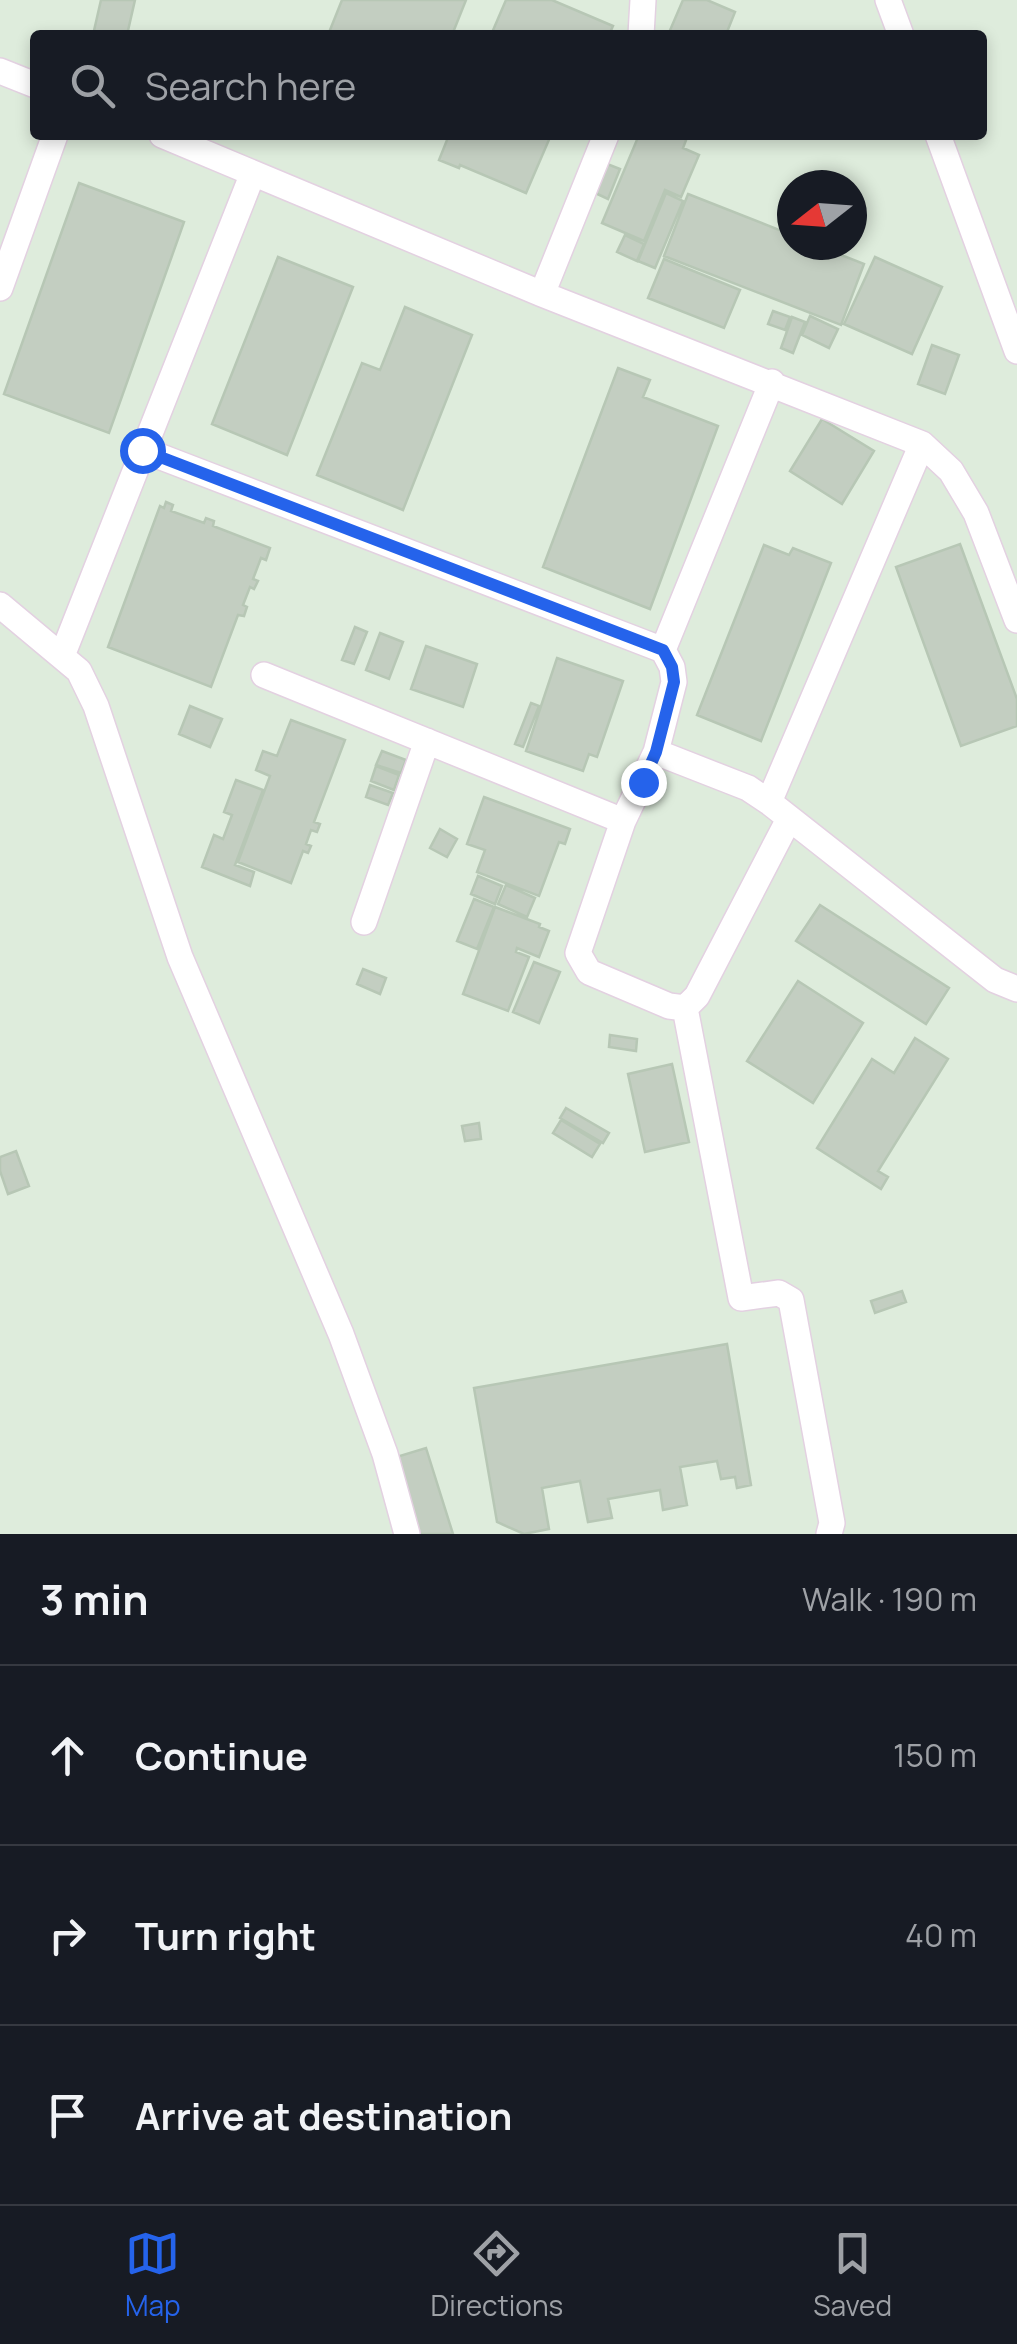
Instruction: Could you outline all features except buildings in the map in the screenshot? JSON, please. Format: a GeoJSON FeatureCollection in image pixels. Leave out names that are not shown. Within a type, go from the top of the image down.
{"type":"FeatureCollection","features":[{"type":"Feature","properties":{"kind":"street"},"geometry":{"type":"LineString","coordinates":[[641,30],[643,0]]}},
{"type":"Feature","properties":{"kind":"street"},"geometry":{"type":"LineString","coordinates":[[888,0],[899,30]]}},
{"type":"Feature","properties":{"kind":"street"},"geometry":{"type":"LineString","coordinates":[[0,72],[30,82]]}},
{"type":"Feature","properties":{"kind":"street"},"geometry":{"type":"LineString","coordinates":[[0,288],[52,140]]}},
{"type":"Feature","properties":{"kind":"street"},"geometry":{"type":"LineString","coordinates":[[174,140],[542,294],[922,444],[951,471],[976,512],[1017,620]]}},
{"type":"Feature","properties":{"kind":"street"},"geometry":{"type":"LineString","coordinates":[[542,294],[604,140]]}},
{"type":"Feature","properties":{"kind":"street"},"geometry":{"type":"LineString","coordinates":[[940,140],[1017,351]]}},
{"type":"Feature","properties":{"kind":"street"},"geometry":{"type":"LineString","coordinates":[[62,656],[253,173]]}},
{"type":"Feature","properties":{"kind":"street"},"geometry":{"type":"LineString","coordinates":[[663,650],[772,382]]}},
{"type":"Feature","properties":{"kind":"street"},"geometry":{"type":"LineString","coordinates":[[769,802],[922,444]]}},
{"type":"Feature","properties":{"kind":"street"},"geometry":{"type":"LineString","coordinates":[[142,450],[663,650],[674,682],[656,752],[623,822],[578,953],[589,972],[669,1006],[685,1008]]}},
{"type":"Feature","properties":{"kind":"street"},"geometry":{"type":"LineString","coordinates":[[0,604],[79,670],[96,706],[180,958],[342,1334],[385,1454],[407,1534]]}},
{"type":"Feature","properties":{"kind":"street"},"geometry":{"type":"LineString","coordinates":[[264,675],[623,822]]}},
{"type":"Feature","properties":{"kind":"street"},"geometry":{"type":"LineString","coordinates":[[364,922],[427,741]]}},
{"type":"Feature","properties":{"kind":"street"},"geometry":{"type":"LineString","coordinates":[[656,752],[748,788],[995,980],[1017,989]]}},
{"type":"Feature","properties":{"kind":"street"},"geometry":{"type":"LineString","coordinates":[[685,1008],[697,996],[789,819]]}},
{"type":"Feature","properties":{"kind":"street"},"geometry":{"type":"LineString","coordinates":[[685,1008],[741,1298],[779,1293],[790,1300],[832,1524],[829,1534]]}},
{"type":"Feature","properties":{"kind":"route"},"geometry":{"type":"LineString","coordinates":[[142,450],[663,650],[674,682],[656,752],[643,782]]}}]}
